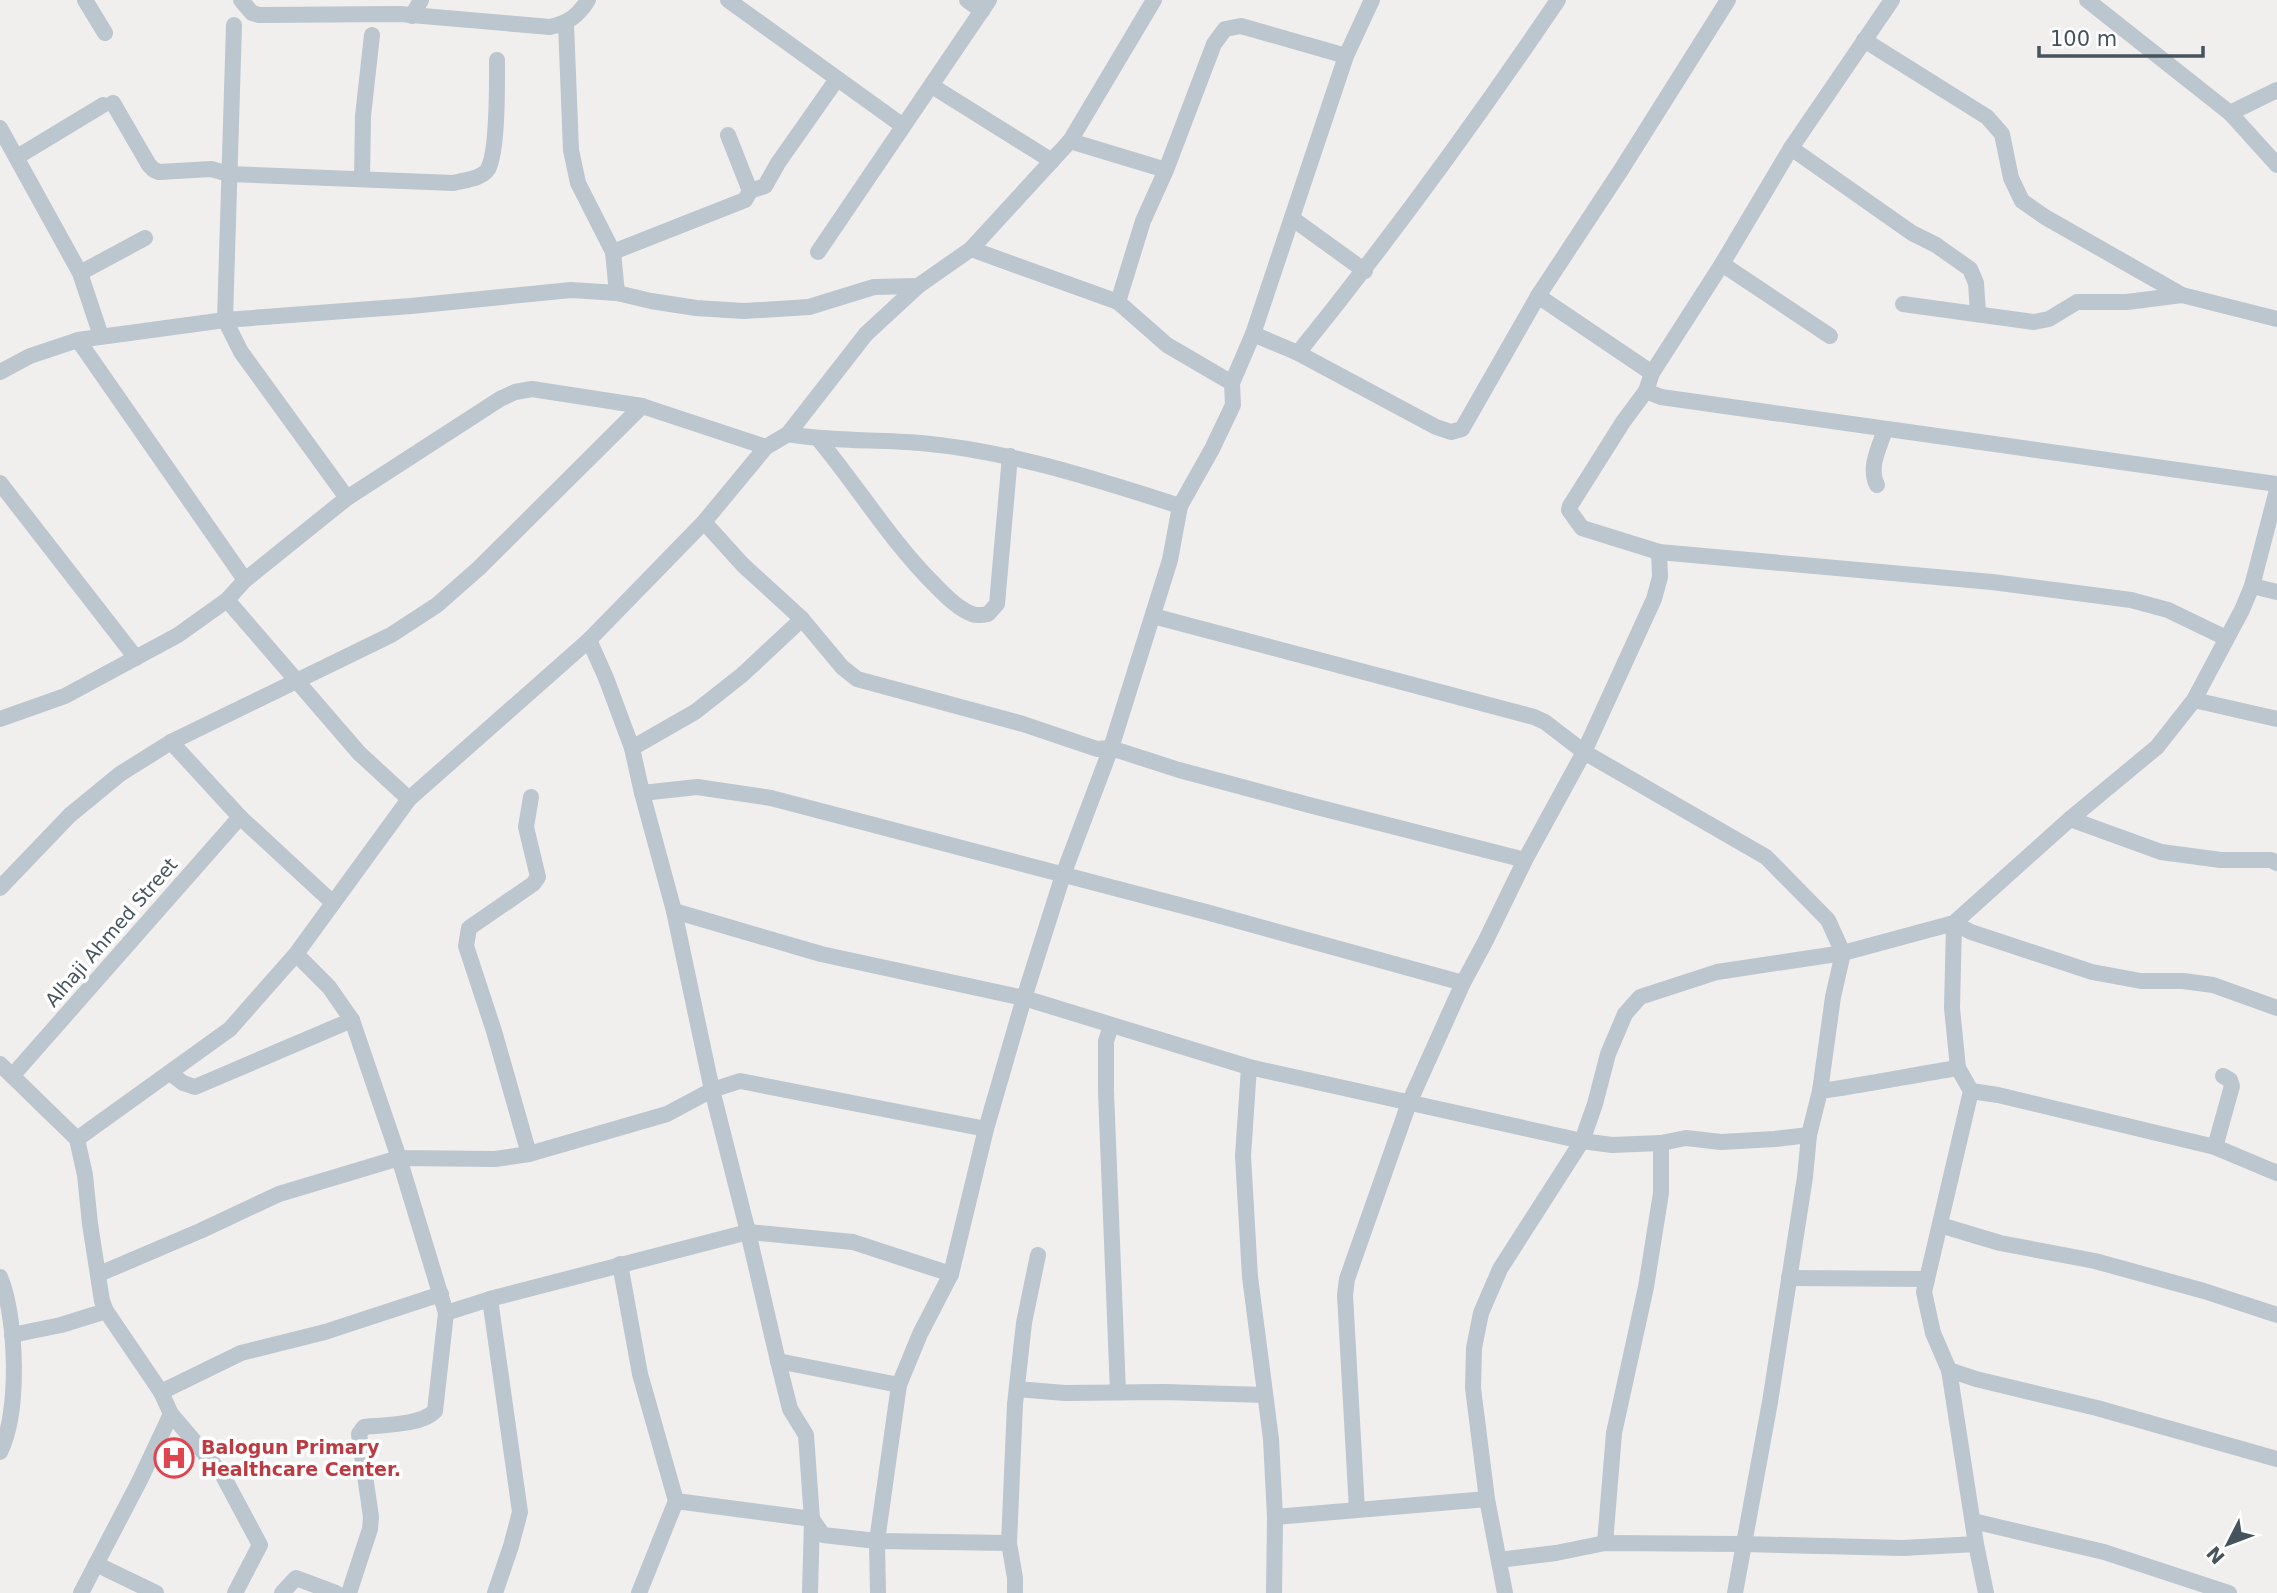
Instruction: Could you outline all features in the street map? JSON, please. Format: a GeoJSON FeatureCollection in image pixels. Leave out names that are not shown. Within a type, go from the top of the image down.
{"type":"FeatureCollection","features":[{"type":"Feature","properties":{"kind":"street"},"geometry":{"type":"LineString","coordinates":[[85,0],[104,33]]}},
{"type":"Feature","properties":{"kind":"street"},"geometry":{"type":"LineString","coordinates":[[241,0],[252,13],[259,15],[402,10],[550,27],[566,24],[588,0]]}},
{"type":"Feature","properties":{"kind":"street"},"geometry":{"type":"LineString","coordinates":[[402,10],[421,0]]}},
{"type":"Feature","properties":{"kind":"street"},"geometry":{"type":"LineString","coordinates":[[728,0],[903,126]]}},
{"type":"Feature","properties":{"kind":"street"},"geometry":{"type":"LineString","coordinates":[[818,252],[986,5],[967,0]]}},
{"type":"Feature","properties":{"kind":"street"},"geometry":{"type":"LineString","coordinates":[[77,1139],[229,1029],[296,954],[409,799],[589,640],[704,522],[766,447],[788,434],[866,334],[918,286],[971,250],[1070,141],[1154,0]]}},
{"type":"Feature","properties":{"kind":"street"},"geometry":{"type":"LineString","coordinates":[[878,1593],[877,1541],[899,1385],[920,1334],[951,1274],[986,1129],[1024,998],[1063,875],[1111,748],[1153,616],[1170,560],[1180,506],[1233,405],[1232,383],[1253,334],[1346,56],[1372,0]]}},
{"type":"Feature","properties":{"kind":"street"},"geometry":{"type":"LineString","coordinates":[[1298,353],[1365,271],[1494,95],[1558,0]]}},
{"type":"Feature","properties":{"kind":"street"},"geometry":{"type":"LineString","coordinates":[[1253,334],[1298,353],[1436,427],[1451,432],[1462,429],[1538,296],[1728,0]]}},
{"type":"Feature","properties":{"kind":"street"},"geometry":{"type":"LineString","coordinates":[[1892,0],[1791,148],[1723,264],[1652,373],[1646,391],[1623,422],[1569,510],[1583,528],[1659,552],[1992,582],[2131,600],[2168,610],[2226,638]]}},
{"type":"Feature","properties":{"kind":"street"},"geometry":{"type":"LineString","coordinates":[[2087,0],[2230,113],[2277,165]]}},
{"type":"Feature","properties":{"kind":"street"},"geometry":{"type":"LineString","coordinates":[[566,24],[571,150],[579,183],[613,252],[617,293]]}},
{"type":"Feature","properties":{"kind":"street"},"geometry":{"type":"LineString","coordinates":[[234,25],[225,320],[241,352],[347,498]]}},
{"type":"Feature","properties":{"kind":"street"},"geometry":{"type":"LineString","coordinates":[[1118,302],[1143,221],[1166,170],[1214,44],[1225,29],[1241,26],[1346,56]]}},
{"type":"Feature","properties":{"kind":"street"},"geometry":{"type":"LineString","coordinates":[[362,179],[363,116],[372,35]]}},
{"type":"Feature","properties":{"kind":"street"},"geometry":{"type":"LineString","coordinates":[[1864,40],[1987,117],[2002,134],[2011,178],[2022,201],[2045,217],[2182,295],[2277,319]]}},
{"type":"Feature","properties":{"kind":"street"},"geometry":{"type":"LineString","coordinates":[[18,157],[108,104],[149,166],[159,172],[211,169],[229,174],[453,183],[481,176],[488,169],[495,126],[498,60]]}},
{"type":"Feature","properties":{"kind":"street"},"geometry":{"type":"LineString","coordinates":[[613,252],[743,202],[750,191],[765,186],[837,79]]}},
{"type":"Feature","properties":{"kind":"street"},"geometry":{"type":"LineString","coordinates":[[932,86],[1052,161]]}},
{"type":"Feature","properties":{"kind":"street"},"geometry":{"type":"LineString","coordinates":[[2230,113],[2277,90]]}},
{"type":"Feature","properties":{"kind":"street"},"geometry":{"type":"LineString","coordinates":[[0,128],[80,273],[101,336]]}},
{"type":"Feature","properties":{"kind":"street"},"geometry":{"type":"LineString","coordinates":[[728,135],[750,191]]}},
{"type":"Feature","properties":{"kind":"street"},"geometry":{"type":"LineString","coordinates":[[1070,141],[1166,170]]}},
{"type":"Feature","properties":{"kind":"street"},"geometry":{"type":"LineString","coordinates":[[1791,148],[1912,233],[1936,245],[1969,269],[1976,283],[1978,313]]}},
{"type":"Feature","properties":{"kind":"street"},"geometry":{"type":"LineString","coordinates":[[1293,219],[1365,271]]}},
{"type":"Feature","properties":{"kind":"street"},"geometry":{"type":"LineString","coordinates":[[80,273],[145,238]]}},
{"type":"Feature","properties":{"kind":"street"},"geometry":{"type":"LineString","coordinates":[[971,250],[1118,302],[1167,345],[1232,383]]}},
{"type":"Feature","properties":{"kind":"street"},"geometry":{"type":"LineString","coordinates":[[1723,264],[1830,336]]}},
{"type":"Feature","properties":{"kind":"street"},"geometry":{"type":"LineString","coordinates":[[0,372],[30,356],[78,340],[225,320],[411,306],[571,290],[617,293],[696,308],[744,311],[809,307],[874,287],[918,286]]}},
{"type":"Feature","properties":{"kind":"street"},"geometry":{"type":"LineString","coordinates":[[1903,304],[2034,322],[2049,319],[2077,302],[2139,301],[2182,295]]}},
{"type":"Feature","properties":{"kind":"street"},"geometry":{"type":"LineString","coordinates":[[1538,296],[1652,373]]}},
{"type":"Feature","properties":{"kind":"street"},"geometry":{"type":"LineString","coordinates":[[78,340],[245,580]]}},
{"type":"Feature","properties":{"kind":"street"},"geometry":{"type":"LineString","coordinates":[[2,714],[65,696],[178,635],[228,600],[245,580],[347,498],[515,392],[532,389],[642,406],[766,447]]}},
{"type":"Feature","properties":{"kind":"street"},"geometry":{"type":"LineString","coordinates":[[1646,391],[1661,397],[2277,484]]}},
{"type":"Feature","properties":{"kind":"street"},"geometry":{"type":"LineString","coordinates":[[0,888],[70,815],[120,774],[171,742],[391,635],[437,605],[479,568],[642,406]]}},
{"type":"Feature","properties":{"kind":"street"},"geometry":{"type":"LineString","coordinates":[[1877,485],[1873,477],[1873,467],[1885,430]]}},
{"type":"Feature","properties":{"kind":"street"},"geometry":{"type":"LineString","coordinates":[[788,434],[819,440],[921,443],[1010,456],[1090,477],[1180,506]]}},
{"type":"Feature","properties":{"kind":"street"},"geometry":{"type":"LineString","coordinates":[[819,440],[916,566],[952,601],[974,615],[988,614],[997,604],[1010,456]]}},
{"type":"Feature","properties":{"kind":"street"},"geometry":{"type":"LineString","coordinates":[[0,482],[136,658]]}},
{"type":"Feature","properties":{"kind":"street"},"geometry":{"type":"LineString","coordinates":[[1505,1593],[1487,1499],[1473,1388],[1474,1348],[1481,1313],[1500,1269],[1582,1141],[1608,1054],[1625,1014],[1640,997],[1717,972],[1843,953],[1954,923],[2070,819],[2157,747],[2194,700],[2252,586],[2277,490]]}},
{"type":"Feature","properties":{"kind":"street"},"geometry":{"type":"LineString","coordinates":[[704,522],[743,565],[802,619],[842,667],[857,679],[1023,724],[1097,749],[1111,748],[1179,770],[1524,860]]}},
{"type":"Feature","properties":{"kind":"street"},"geometry":{"type":"LineString","coordinates":[[1357,1510],[1349,1393],[1346,1287],[1409,1103],[1463,983],[1524,860],[1584,752],[1654,599],[1660,578],[1659,552]]}},
{"type":"Feature","properties":{"kind":"street"},"geometry":{"type":"LineString","coordinates":[[2252,586],[2277,592]]}},
{"type":"Feature","properties":{"kind":"street"},"geometry":{"type":"LineString","coordinates":[[228,600],[359,753],[409,799]]}},
{"type":"Feature","properties":{"kind":"street"},"geometry":{"type":"LineString","coordinates":[[1153,616],[1534,717],[1545,722],[1584,752],[1766,857],[1828,920],[1843,953],[1833,997],[1820,1091],[1809,1135],[1805,1177],[1770,1402],[1735,1593]]}},
{"type":"Feature","properties":{"kind":"street"},"geometry":{"type":"LineString","coordinates":[[632,748],[695,712],[742,675],[802,619]]}},
{"type":"Feature","properties":{"kind":"street"},"geometry":{"type":"LineString","coordinates":[[589,640],[632,748],[674,911],[712,1090],[790,1409],[806,1435],[812,1520],[810,1593]]}},
{"type":"Feature","properties":{"kind":"street"},"geometry":{"type":"LineString","coordinates":[[2194,700],[2277,719]]}},
{"type":"Feature","properties":{"kind":"street"},"geometry":{"type":"LineString","coordinates":[[171,742],[240,817],[333,903]]}},
{"type":"Feature","properties":{"kind":"street"},"geometry":{"type":"LineString","coordinates":[[642,793],[697,787],[771,798],[1463,983]]}},
{"type":"Feature","properties":{"kind":"street"},"geometry":{"type":"LineString","coordinates":[[529,1154],[494,1031],[466,946],[469,928],[533,884],[538,877],[526,827],[531,797]]}},
{"type":"Feature","properties":{"kind":"street","name":"Alhaji Ahmed Street"},"geometry":{"type":"LineString","coordinates":[[13,1076],[240,817]]}},
{"type":"Feature","properties":{"kind":"street"},"geometry":{"type":"LineString","coordinates":[[2070,819],[2161,852],[2221,860],[2270,860],[2277,863]]}},
{"type":"Feature","properties":{"kind":"street"},"geometry":{"type":"LineString","coordinates":[[674,911],[821,954],[1024,998],[1250,1067],[1582,1141],[1612,1145],[1661,1143],[1686,1138],[1721,1142],[1809,1135]]}},
{"type":"Feature","properties":{"kind":"street"},"geometry":{"type":"LineString","coordinates":[[1954,923],[1970,932],[2092,972],[2141,981],[2183,981],[2213,985],[2277,1008]]}},
{"type":"Feature","properties":{"kind":"street"},"geometry":{"type":"LineString","coordinates":[[1954,923],[1952,1008],[1958,1068],[1971,1091],[1924,1292],[1933,1333],[1949,1370],[1986,1593]]}},
{"type":"Feature","properties":{"kind":"street"},"geometry":{"type":"LineString","coordinates":[[296,954],[329,986],[352,1020],[399,1158],[446,1313],[435,1411],[425,1418],[364,1427],[359,1434],[370,1529],[349,1593]]}},
{"type":"Feature","properties":{"kind":"street"},"geometry":{"type":"LineString","coordinates":[[170,1073],[183,1083],[195,1087],[352,1020]]}},
{"type":"Feature","properties":{"kind":"street"},"geometry":{"type":"LineString","coordinates":[[1111,1026],[1106,1041],[1106,1092],[1118,1392]]}},
{"type":"Feature","properties":{"kind":"street"},"geometry":{"type":"LineString","coordinates":[[0,1063],[77,1139],[85,1175],[102,1301],[106,1311],[161,1392],[171,1414],[222,1474],[260,1545],[235,1593]]}},
{"type":"Feature","properties":{"kind":"street"},"geometry":{"type":"LineString","coordinates":[[1250,1067],[1243,1156],[1250,1277],[1271,1439],[1275,1517],[1274,1593]]}},
{"type":"Feature","properties":{"kind":"street"},"geometry":{"type":"LineString","coordinates":[[1820,1091],[1869,1085],[1958,1068]]}},
{"type":"Feature","properties":{"kind":"street"},"geometry":{"type":"LineString","coordinates":[[2215,1147],[2232,1086],[2230,1080],[2222,1076]]}},
{"type":"Feature","properties":{"kind":"street"},"geometry":{"type":"LineString","coordinates":[[99,1274],[279,1194],[399,1158],[495,1159],[529,1154],[667,1114],[712,1090],[740,1081],[986,1129]]}},
{"type":"Feature","properties":{"kind":"street"},"geometry":{"type":"LineString","coordinates":[[1971,1091],[2011,1098],[2215,1147],[2277,1173]]}},
{"type":"Feature","properties":{"kind":"street"},"geometry":{"type":"LineString","coordinates":[[1605,1543],[1614,1433],[1646,1287],[1661,1193],[1661,1143]]}},
{"type":"Feature","properties":{"kind":"street"},"geometry":{"type":"LineString","coordinates":[[1940,1225],[2000,1243],[2107,1265],[2204,1291],[2277,1315]]}},
{"type":"Feature","properties":{"kind":"street"},"geometry":{"type":"LineString","coordinates":[[446,1313],[490,1298],[748,1231],[853,1242],[951,1274]]}},
{"type":"Feature","properties":{"kind":"street"},"geometry":{"type":"LineString","coordinates":[[1015,1593],[1009,1543],[1017,1389],[1024,1323],[1038,1255]]}},
{"type":"Feature","properties":{"kind":"street"},"geometry":{"type":"LineString","coordinates":[[620,1264],[640,1374],[676,1501],[639,1593]]}},
{"type":"Feature","properties":{"kind":"street"},"geometry":{"type":"LineString","coordinates":[[0,1277],[8,1298],[12,1335],[12,1406],[5,1442],[0,1452]]}},
{"type":"Feature","properties":{"kind":"street"},"geometry":{"type":"LineString","coordinates":[[1790,1278],[1927,1279]]}},
{"type":"Feature","properties":{"kind":"street"},"geometry":{"type":"LineString","coordinates":[[161,1392],[242,1353],[325,1332],[440,1294]]}},
{"type":"Feature","properties":{"kind":"street"},"geometry":{"type":"LineString","coordinates":[[490,1298],[520,1512],[495,1593]]}},
{"type":"Feature","properties":{"kind":"street"},"geometry":{"type":"LineString","coordinates":[[12,1335],[61,1325],[106,1311]]}},
{"type":"Feature","properties":{"kind":"street"},"geometry":{"type":"LineString","coordinates":[[778,1361],[899,1385]]}},
{"type":"Feature","properties":{"kind":"street"},"geometry":{"type":"LineString","coordinates":[[1949,1370],[2277,1459]]}},
{"type":"Feature","properties":{"kind":"street"},"geometry":{"type":"LineString","coordinates":[[1017,1389],[1065,1393],[1265,1395]]}},
{"type":"Feature","properties":{"kind":"street"},"geometry":{"type":"LineString","coordinates":[[81,1593],[171,1414]]}},
{"type":"Feature","properties":{"kind":"street"},"geometry":{"type":"LineString","coordinates":[[1275,1517],[1487,1499]]}},
{"type":"Feature","properties":{"kind":"street"},"geometry":{"type":"LineString","coordinates":[[676,1501],[812,1520],[822,1535],[877,1541],[1009,1543]]}},
{"type":"Feature","properties":{"kind":"street"},"geometry":{"type":"LineString","coordinates":[[1973,1521],[2104,1552],[2229,1593]]}},
{"type":"Feature","properties":{"kind":"street"},"geometry":{"type":"LineString","coordinates":[[1499,1560],[1556,1553],[1605,1543],[1903,1548],[1976,1544]]}},
{"type":"Feature","properties":{"kind":"street"},"geometry":{"type":"LineString","coordinates":[[96,1564],[156,1593]]}},
{"type":"Feature","properties":{"kind":"street"},"geometry":{"type":"LineString","coordinates":[[282,1593],[296,1577],[336,1593]]}},
{"type":"Feature","properties":{"kind":"place","name":"Balogun Primary Healthcare Center."},"geometry":{"type":"Point","coordinates":[174,1458]}}]}
